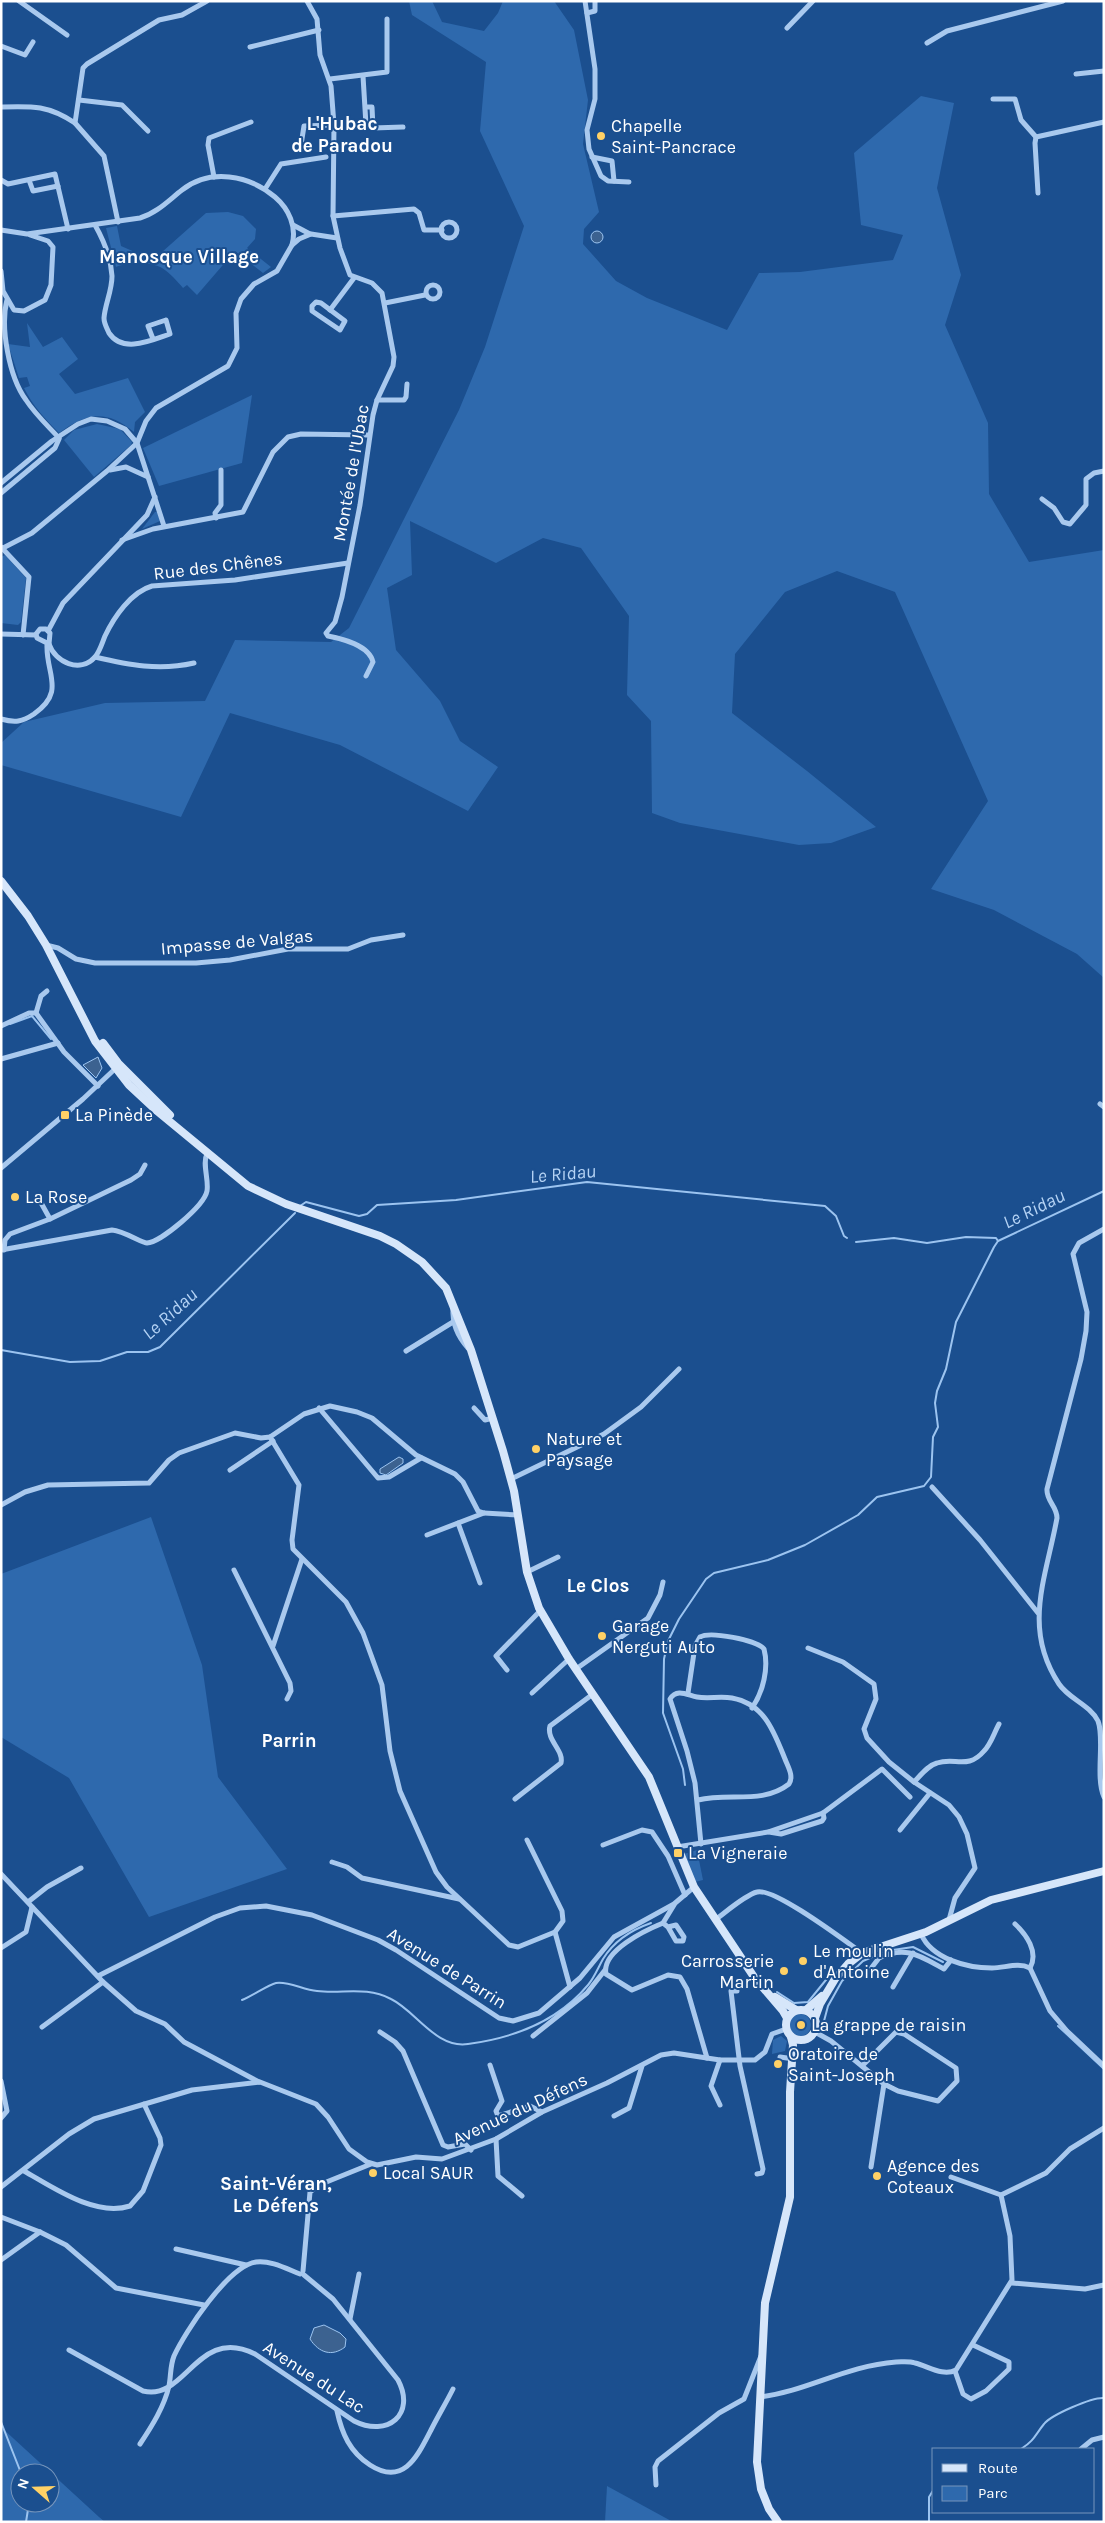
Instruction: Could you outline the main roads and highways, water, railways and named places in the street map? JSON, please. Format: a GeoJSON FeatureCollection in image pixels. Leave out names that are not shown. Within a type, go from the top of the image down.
{"type":"FeatureCollection","features":[{"type":"Feature","properties":{"kind":"main road"},"geometry":{"type":"LineString","coordinates":[[1,881],[28,916],[46,945],[95,1041],[157,1111],[190,1137]]}},
{"type":"Feature","properties":{"kind":"main road"},"geometry":{"type":"LineString","coordinates":[[77,1004],[117,1066],[142,1088],[207,1154],[236,1178],[259,1192],[286,1204],[380,1236],[403,1248],[433,1272],[446,1288],[471,1350],[511,1479],[527,1572],[540,1611],[569,1659],[649,1777],[676,1848],[694,1887],[715,1920],[787,2018]]}},
{"type":"Feature","properties":{"kind":"main road"},"geometry":{"type":"LineString","coordinates":[[806,2010],[827,1991],[848,1964],[862,1953],[921,1934],[991,1900],[1104,1871]]}},
{"type":"Feature","properties":{"kind":"main road"},"geometry":{"type":"LineString","coordinates":[[778,2522],[772,2518],[761,2489],[758,2473],[762,2353],[767,2290],[785,2225],[790,2197],[791,2071],[794,2059],[805,2040],[815,2032],[815,2018],[827,1991]]}},
{"type":"Feature","properties":{"kind":"main road"},"geometry":{"type":"LineString","coordinates":[[767,1992],[796,2010],[806,2010],[815,2018]]}},
{"type":"Feature","properties":{"kind":"main road"},"geometry":{"type":"LineString","coordinates":[[794,2059],[791,2037],[786,2028],[787,2018],[796,2010]]}},
{"type":"Feature","properties":{"kind":"main road"},"geometry":{"type":"LineString","coordinates":[[791,2037],[805,2040]]}},
{"type":"Feature","properties":{"kind":"waterway"},"geometry":{"type":"LineString","coordinates":[[10,1024],[32,1016],[51,1039]]}},
{"type":"Feature","properties":{"kind":"waterway","name":"Le Ridau"},"geometry":{"type":"LineString","coordinates":[[300,1206],[306,1202],[359,1216],[367,1214],[377,1205],[456,1200],[587,1182],[825,1206],[836,1216],[844,1236],[847,1238]]}},
{"type":"Feature","properties":{"kind":"waterway"},"geometry":{"type":"LineString","coordinates":[[685,1785],[683,1769],[663,1713],[664,1659],[668,1641],[679,1619],[706,1579],[714,1573],[768,1560],[805,1545],[858,1515],[877,1497],[924,1486],[931,1477],[933,1437],[938,1427],[935,1403],[937,1391],[946,1369],[956,1322],[994,1247],[998,1241],[1104,1191]]}},
{"type":"Feature","properties":{"kind":"waterway","name":"Le Ridau"},"geometry":{"type":"LineString","coordinates":[[1,1350],[70,1362],[100,1361],[127,1352],[148,1352],[160,1347],[295,1213]]}},
{"type":"Feature","properties":{"kind":"waterway","name":"Le Ridau"},"geometry":{"type":"LineString","coordinates":[[856,1242],[894,1238],[927,1243],[966,1237],[996,1238],[998,1241]]}},
{"type":"Feature","properties":{"kind":"waterway"},"geometry":{"type":"LineString","coordinates":[[242,2000],[276,1983],[286,1983],[317,1991],[373,1993],[391,1999],[446,2041],[457,2044],[485,2041],[534,2026],[563,2009],[588,1985],[612,1947],[630,1933],[651,1923]]}},
{"type":"Feature","properties":{"kind":"waterway"},"geometry":{"type":"LineString","coordinates":[[827,2029],[824,2021],[828,2006],[842,1981],[863,1961],[886,1951],[913,1947],[943,1962]]}},
{"type":"Feature","properties":{"kind":"waterway"},"geometry":{"type":"LineString","coordinates":[[777,1992],[794,2003],[808,2002],[830,1975]]}},
{"type":"Feature","properties":{"kind":"waterway"},"geometry":{"type":"LineString","coordinates":[[1058,2026],[1104,2069]]}},
{"type":"Feature","properties":{"kind":"waterway"},"geometry":{"type":"LineString","coordinates":[[1023,2448],[1032,2440],[1048,2420],[1082,2403],[1104,2398]]}},
{"type":"Feature","properties":{"kind":"waterway"},"geometry":{"type":"LineString","coordinates":[[1,2422],[17,2463]]}},
{"type":"Feature","properties":{"kind":"waterway"},"geometry":{"type":"LineString","coordinates":[[929,2522],[929,2497],[932,2492]]}},
{"type":"Feature","properties":{"kind":"waterway"},"geometry":{"type":"LineString","coordinates":[[26,2522],[27,2513]]}},
{"type":"Feature","properties":{"kind":"place","name":"Chapelle Saint-Pancrace"},"geometry":{"type":"Point","coordinates":[601,136]}},
{"type":"Feature","properties":{"kind":"place","name":"La Pinède"},"geometry":{"type":"Point","coordinates":[65,1115]}},
{"type":"Feature","properties":{"kind":"place","name":"La Rose"},"geometry":{"type":"Point","coordinates":[15,1197]}},
{"type":"Feature","properties":{"kind":"place","name":"Nature et Paysage"},"geometry":{"type":"Point","coordinates":[536,1449]}},
{"type":"Feature","properties":{"kind":"place","name":"Garage Nerguti Auto"},"geometry":{"type":"Point","coordinates":[602,1636]}},
{"type":"Feature","properties":{"kind":"place","name":"La Vigneraie"},"geometry":{"type":"Point","coordinates":[678,1853]}},
{"type":"Feature","properties":{"kind":"place","name":"Le moulin d'Antoine"},"geometry":{"type":"Point","coordinates":[803,1961]}},
{"type":"Feature","properties":{"kind":"place","name":"Carrosserie Martin"},"geometry":{"type":"Point","coordinates":[784,1971]}},
{"type":"Feature","properties":{"kind":"place","name":"La grappe de raisin"},"geometry":{"type":"Point","coordinates":[801,2025]}},
{"type":"Feature","properties":{"kind":"place","name":"Oratoire de Saint-Joseph"},"geometry":{"type":"Point","coordinates":[778,2064]}},
{"type":"Feature","properties":{"kind":"place","name":"Local SAUR"},"geometry":{"type":"Point","coordinates":[373,2173]}},
{"type":"Feature","properties":{"kind":"place","name":"Agence des Coteaux"},"geometry":{"type":"Point","coordinates":[877,2176]}},
{"type":"Feature","properties":{"kind":"district","name":"L'Hubac de Paradou"},"geometry":{"type":"Point","coordinates":[342,135]}},
{"type":"Feature","properties":{"kind":"district","name":"Manosque Village"},"geometry":{"type":"Point","coordinates":[179,257]}},
{"type":"Feature","properties":{"kind":"district","name":"Le Clos"},"geometry":{"type":"Point","coordinates":[598,1586]}},
{"type":"Feature","properties":{"kind":"district","name":"Parrin"},"geometry":{"type":"Point","coordinates":[289,1741]}},
{"type":"Feature","properties":{"kind":"district","name":"Saint-Véran, Le Défens"},"geometry":{"type":"Point","coordinates":[276,2195]}}]}
